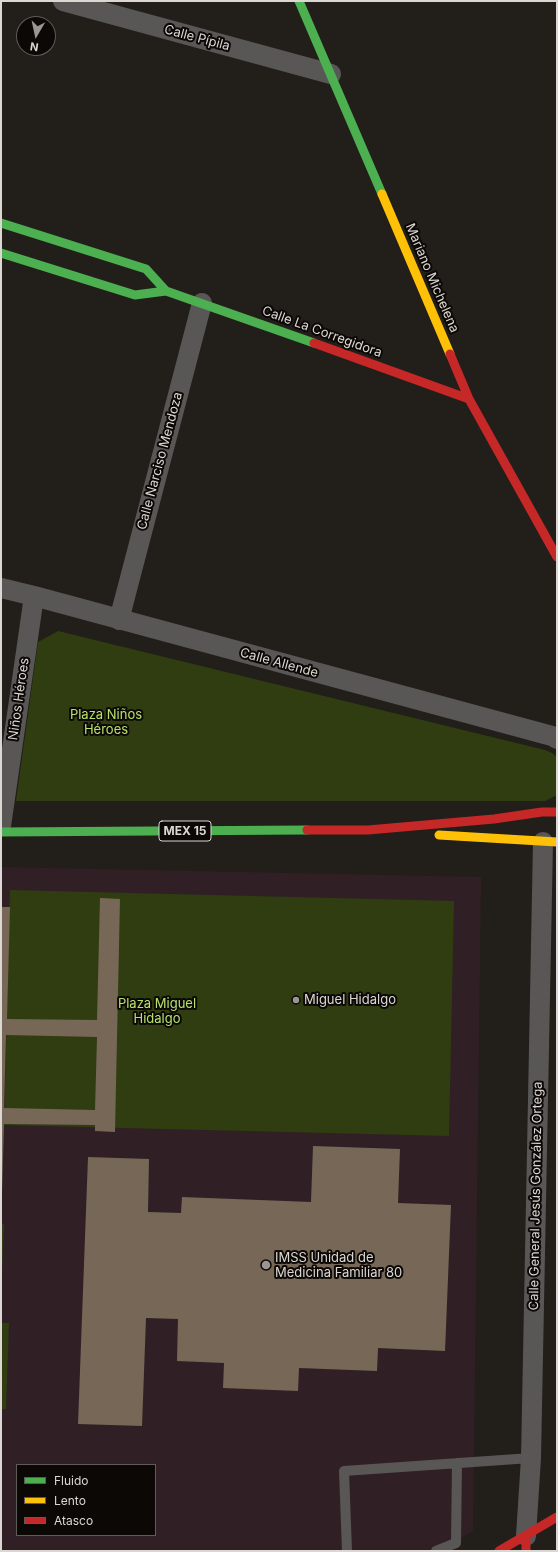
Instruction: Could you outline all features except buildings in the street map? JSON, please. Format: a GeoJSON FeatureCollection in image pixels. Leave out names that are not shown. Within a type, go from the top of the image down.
{"type":"FeatureCollection","features":[{"type":"Feature","properties":{"kind":"street","name":"Calle Pípila"},"geometry":{"type":"LineString","coordinates":[[63,1],[332,74]]}},
{"type":"Feature","properties":{"kind":"street","name":"Mariano Michelena"},"geometry":{"type":"LineString","coordinates":[[299,1],[332,74],[469,399],[557,558]]}},
{"type":"Feature","properties":{"kind":"street"},"geometry":{"type":"LineString","coordinates":[[1,223],[146,269],[166,292]]}},
{"type":"Feature","properties":{"kind":"street","name":"Calle La Corregidora"},"geometry":{"type":"LineString","coordinates":[[1,253],[135,295],[166,292],[202,303],[469,399]]}},
{"type":"Feature","properties":{"kind":"street","name":"Calle Narciso Mendoza"},"geometry":{"type":"LineString","coordinates":[[119,620],[202,303]]}},
{"type":"Feature","properties":{"kind":"street","name":"Calle Allende"},"geometry":{"type":"LineString","coordinates":[[1,588],[544,734],[557,739]]}},
{"type":"Feature","properties":{"kind":"street","name":"Niños Héroes"},"geometry":{"type":"LineString","coordinates":[[1,826],[34,596]]}},
{"type":"Feature","properties":{"kind":"street"},"geometry":{"type":"LineString","coordinates":[[542,812],[557,805]]}},
{"type":"Feature","properties":{"kind":"street","name":"MEX 15"},"geometry":{"type":"LineString","coordinates":[[368,830],[494,819],[542,812],[557,812]]}},
{"type":"Feature","properties":{"kind":"street","name":"MEX 15"},"geometry":{"type":"LineString","coordinates":[[1,832],[368,830],[550,842]]}},
{"type":"Feature","properties":{"kind":"street","name":"Calle General Jesús González Ortega"},"geometry":{"type":"LineString","coordinates":[[526,1544],[531,1458],[550,842]]}},
{"type":"Feature","properties":{"kind":"street"},"geometry":{"type":"LineString","coordinates":[[499,1551],[526,1544],[557,1517]]}},
{"type":"Feature","properties":{"kind":"lane"},"geometry":{"type":"LineString","coordinates":[[346,1551],[344,1471],[531,1458]]}},
{"type":"Feature","properties":{"kind":"lane"},"geometry":{"type":"LineString","coordinates":[[436,1551],[456,1543],[457,1463]]}},
{"type":"Feature","properties":{"kind":"shaded area"},"geometry":{"type":"Polygon","coordinates":[[[1,867],[481,877],[473,1531],[438,1551],[1,1551],[1,867]]]}},
{"type":"Feature","properties":{"kind":"green space","name":"Plaza Niños Héroes"},"geometry":{"type":"Polygon","coordinates":[[[58,631],[545,750],[557,757],[557,795],[545,801],[16,801],[38,642],[58,631]]]}},
{"type":"Feature","properties":{"kind":"green space","name":"Plaza Miguel Hidalgo"},"geometry":{"type":"Polygon","coordinates":[[[10,890],[454,901],[449,1136],[4,1125],[10,890]]]}},
{"type":"Feature","properties":{"kind":"green space"},"geometry":{"type":"Polygon","coordinates":[[[1,1224],[4,1224],[1,1299],[1,1224]]]}},
{"type":"Feature","properties":{"kind":"green space"},"geometry":{"type":"Polygon","coordinates":[[[1,1323],[9,1323],[6,1409],[1,1409],[1,1323]]]}},
{"type":"Feature","properties":{"kind":"traffic: fast"},"geometry":{"type":"LineString","coordinates":[[299,1],[382,194]]}},
{"type":"Feature","properties":{"kind":"traffic: fast"},"geometry":{"type":"LineString","coordinates":[[1,223],[146,269],[166,291]]}},
{"type":"Feature","properties":{"kind":"traffic: fast"},"geometry":{"type":"LineString","coordinates":[[1,253],[135,295],[166,291],[314,343]]}},
{"type":"Feature","properties":{"kind":"traffic: fast"},"geometry":{"type":"LineString","coordinates":[[1,832],[307,830]]}},
{"type":"Feature","properties":{"kind":"traffic: slow"},"geometry":{"type":"LineString","coordinates":[[382,194],[450,354]]}},
{"type":"Feature","properties":{"kind":"traffic: slow"},"geometry":{"type":"LineString","coordinates":[[439,835],[557,842]]}},
{"type":"Feature","properties":{"kind":"traffic: jam"},"geometry":{"type":"LineString","coordinates":[[314,343],[469,399]]}},
{"type":"Feature","properties":{"kind":"traffic: jam"},"geometry":{"type":"LineString","coordinates":[[450,354],[469,399],[557,557]]}},
{"type":"Feature","properties":{"kind":"traffic: jam"},"geometry":{"type":"LineString","coordinates":[[307,830],[368,830],[494,819],[542,812],[557,812]]}},
{"type":"Feature","properties":{"kind":"traffic: jam"},"geometry":{"type":"LineString","coordinates":[[499,1551],[557,1517]]}},
{"type":"Feature","properties":{"kind":"traffic: jam"},"geometry":{"type":"LineString","coordinates":[[526,1536],[526,1551]]}},
{"type":"Feature","properties":{"kind":"place","name":"Miguel Hidalgo"},"geometry":{"type":"Point","coordinates":[296,1000]}},
{"type":"Feature","properties":{"kind":"place","name":"IMSS Unidad de Medicina Familiar 80"},"geometry":{"type":"Point","coordinates":[266,1265]}}]}
